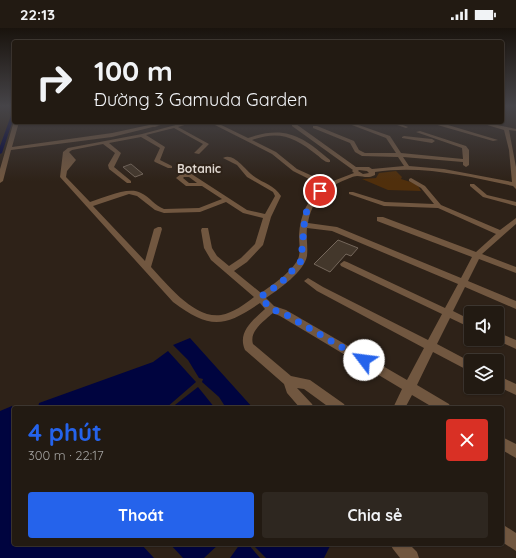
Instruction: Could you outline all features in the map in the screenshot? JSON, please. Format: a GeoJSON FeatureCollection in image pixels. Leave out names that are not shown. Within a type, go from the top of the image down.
{"type":"FeatureCollection","features":[{"type":"Feature","properties":{"kind":"street"},"geometry":{"type":"LineString","coordinates":[[1,178],[13,131]]}},
{"type":"Feature","properties":{"kind":"street"},"geometry":{"type":"LineString","coordinates":[[8,147],[112,135],[130,131]]}},
{"type":"Feature","properties":{"kind":"street"},"geometry":{"type":"LineString","coordinates":[[148,131],[142,135],[73,148],[66,152],[64,170],[65,179],[185,307],[211,318],[227,318],[280,284],[301,261],[305,215],[313,199],[328,186],[358,170]]}},
{"type":"Feature","properties":{"kind":"street"},"geometry":{"type":"LineString","coordinates":[[182,131],[206,144],[197,153]]}},
{"type":"Feature","properties":{"kind":"street"},"geometry":{"type":"LineString","coordinates":[[229,131],[274,153],[295,170],[328,186]]}},
{"type":"Feature","properties":{"kind":"street"},"geometry":{"type":"LineString","coordinates":[[301,131],[369,176],[373,174],[372,171],[407,167],[448,171],[516,186],[514,143],[507,131]]}},
{"type":"Feature","properties":{"kind":"street"},"geometry":{"type":"LineString","coordinates":[[311,131],[358,170]]}},
{"type":"Feature","properties":{"kind":"street"},"geometry":{"type":"LineString","coordinates":[[326,131],[352,142],[357,151],[364,155],[436,156],[465,163],[466,149],[418,132]]}},
{"type":"Feature","properties":{"kind":"street"},"geometry":{"type":"LineString","coordinates":[[370,131],[388,137],[407,167]]}},
{"type":"Feature","properties":{"kind":"street"},"geometry":{"type":"LineString","coordinates":[[468,131],[495,140]]}},
{"type":"Feature","properties":{"kind":"street"},"geometry":{"type":"LineString","coordinates":[[248,140],[269,134],[280,133],[309,146],[328,161]]}},
{"type":"Feature","properties":{"kind":"street"},"geometry":{"type":"LineString","coordinates":[[420,139],[420,136],[424,134]]}},
{"type":"Feature","properties":{"kind":"street"},"geometry":{"type":"LineString","coordinates":[[142,135],[162,148],[157,161],[170,167]]}},
{"type":"Feature","properties":{"kind":"street"},"geometry":{"type":"LineString","coordinates":[[312,138],[319,136]]}},
{"type":"Feature","properties":{"kind":"street"},"geometry":{"type":"LineString","coordinates":[[404,137],[452,143]]}},
{"type":"Feature","properties":{"kind":"street"},"geometry":{"type":"LineString","coordinates":[[104,142],[118,153],[117,158],[110,166],[129,182]]}},
{"type":"Feature","properties":{"kind":"street"},"geometry":{"type":"LineString","coordinates":[[226,158],[238,164],[249,176],[278,196],[267,217],[259,245],[244,260],[228,270]]}},
{"type":"Feature","properties":{"kind":"street"},"geometry":{"type":"LineString","coordinates":[[411,180],[423,187],[439,206]]}},
{"type":"Feature","properties":{"kind":"street"},"geometry":{"type":"LineString","coordinates":[[204,184],[245,212],[267,217]]}},
{"type":"Feature","properties":{"kind":"street"},"geometry":{"type":"LineString","coordinates":[[472,184],[485,196],[516,204]]}},
{"type":"Feature","properties":{"kind":"street"},"geometry":{"type":"LineString","coordinates":[[89,205],[129,192],[139,194],[157,209],[164,211],[200,210],[226,200]]}},
{"type":"Feature","properties":{"kind":"street"},"geometry":{"type":"LineString","coordinates":[[351,193],[384,204],[439,206],[500,233]]}},
{"type":"Feature","properties":{"kind":"street"},"geometry":{"type":"LineString","coordinates":[[380,218],[423,235],[428,231],[435,233],[477,255],[516,270]]}},
{"type":"Feature","properties":{"kind":"street"},"geometry":{"type":"LineString","coordinates":[[400,406],[429,345],[477,255],[516,220]]}},
{"type":"Feature","properties":{"kind":"street"},"geometry":{"type":"LineString","coordinates":[[303,228],[342,233],[516,305]]}},
{"type":"Feature","properties":{"kind":"street"},"geometry":{"type":"LineString","coordinates":[[147,266],[158,229]]}},
{"type":"Feature","properties":{"kind":"street"},"geometry":{"type":"LineString","coordinates":[[205,230],[211,254],[260,297],[271,309],[283,313],[442,406]]}},
{"type":"Feature","properties":{"kind":"street"},"geometry":{"type":"LineString","coordinates":[[344,264],[464,321]]}},
{"type":"Feature","properties":{"kind":"street"},"geometry":{"type":"LineString","coordinates":[[308,281],[320,289],[464,363]]}},
{"type":"Feature","properties":{"kind":"street"},"geometry":{"type":"LineString","coordinates":[[271,309],[247,335],[246,341],[249,347],[288,382],[291,389],[306,406]]}},
{"type":"Feature","properties":{"kind":"street"},"geometry":{"type":"LineString","coordinates":[[504,339],[516,345]]}},
{"type":"Feature","properties":{"kind":"street"},"geometry":{"type":"LineString","coordinates":[[288,382],[306,384],[337,406]]}},
{"type":"Feature","properties":{"kind":"street"},"geometry":{"type":"LineString","coordinates":[[504,384],[516,390]]}},
{"type":"Feature","properties":{"kind":"street"},"geometry":{"type":"LineString","coordinates":[[504,444],[516,451]]}},
{"type":"Feature","properties":{"kind":"street"},"geometry":{"type":"LineString","coordinates":[[504,534],[516,543]]}},
{"type":"Feature","properties":{"kind":"street"},"geometry":{"type":"LineString","coordinates":[[400,546],[411,558]]}},
{"type":"Feature","properties":{"kind":"shaded area"},"geometry":{"type":"Polygon","coordinates":[[[396,171],[402,177],[401,179],[417,184],[421,191],[388,190],[362,179],[376,178],[379,173],[396,171]]]}},
{"type":"Feature","properties":{"kind":"shaded area"},"geometry":{"type":"Polygon","coordinates":[[[190,338],[251,406],[225,406],[219,397],[202,382],[203,379],[199,378],[188,360],[173,345],[190,338]]]}},
{"type":"Feature","properties":{"kind":"shaded area"},"geometry":{"type":"Polygon","coordinates":[[[168,351],[196,382],[168,406],[38,406],[39,403],[153,362],[168,351]]]}},
{"type":"Feature","properties":{"kind":"shaded area"},"geometry":{"type":"Polygon","coordinates":[[[198,387],[213,406],[174,406],[198,387]]]}},
{"type":"Feature","properties":{"kind":"shaded area"},"geometry":{"type":"Polygon","coordinates":[[[12,406],[12,546],[143,546],[154,558],[0,558],[0,411],[12,406]]]}},
{"type":"Feature","properties":{"kind":"shaded area"},"geometry":{"type":"Polygon","coordinates":[[[172,546],[217,546],[204,558],[183,558],[172,546]]]}},
{"type":"Feature","properties":{"kind":"shaded area"},"geometry":{"type":"Polygon","coordinates":[[[239,546],[250,546],[260,558],[230,558],[239,546]]]}},
{"type":"Feature","properties":{"kind":"shaded area"},"geometry":{"type":"Polygon","coordinates":[[[254,546],[330,546],[324,558],[266,558],[254,546]]]}},
{"type":"Feature","properties":{"kind":"building"},"geometry":{"type":"Polygon","coordinates":[[[131,164],[143,174],[135,177],[123,167],[131,164]]]}},
{"type":"Feature","properties":{"kind":"building"},"geometry":{"type":"Polygon","coordinates":[[[338,240],[358,248],[351,256],[346,254],[330,272],[314,264],[338,240]]]}},
{"type":"Feature","properties":{"kind":"waterway"},"geometry":{"type":"LineString","coordinates":[[0,153],[7,131]]}},
{"type":"Feature","properties":{"kind":"district","name":"Botanic"},"geometry":{"type":"Point","coordinates":[199,169]}},
{"type":"Feature","properties":{"kind":"route"},"geometry":{"type":"LineString","coordinates":[[320,191],[313,199],[305,215],[301,261],[280,284],[260,297],[271,309],[283,313],[364,360]]}}]}
